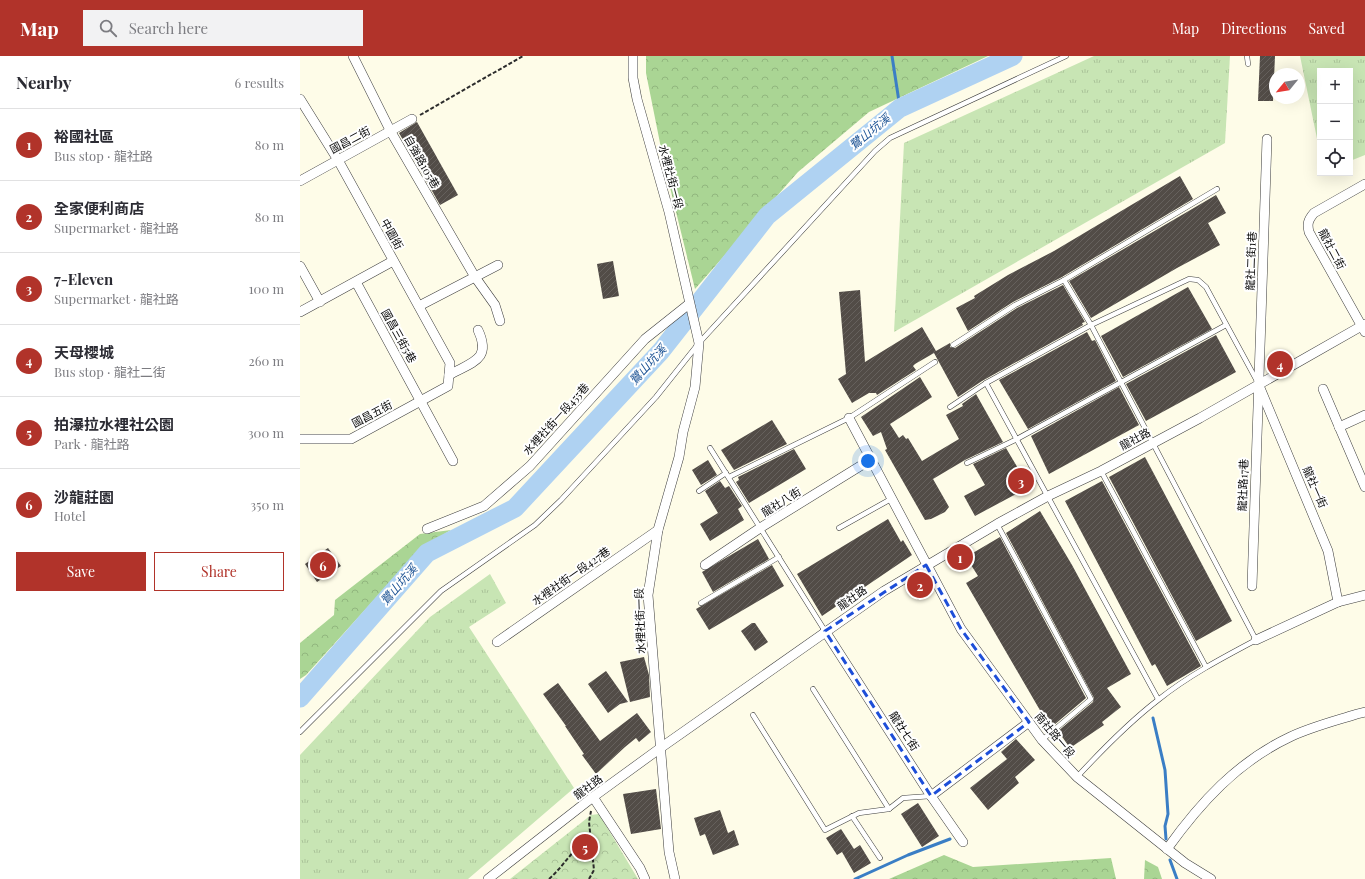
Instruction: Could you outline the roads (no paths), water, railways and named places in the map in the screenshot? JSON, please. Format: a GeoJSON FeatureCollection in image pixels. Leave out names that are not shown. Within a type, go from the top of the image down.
{"type":"FeatureCollection","features":[{"type":"Feature","properties":{"kind":"street","name":"自強路105巷"},"geometry":{"type":"LineString","coordinates":[[353,56],[391,132],[476,277],[495,305],[500,321]]}},
{"type":"Feature","properties":{"kind":"street","name":"水裡社街一段"},"geometry":{"type":"LineString","coordinates":[[633,56],[633,78],[637,99],[669,212],[699,343],[695,387],[683,432],[679,457],[658,530],[648,595],[659,749],[669,852],[675,879]]}},
{"type":"Feature","properties":{"kind":"street","name":"中園街"},"geometry":{"type":"LineString","coordinates":[[300,99],[338,160],[450,363],[448,386]]}},
{"type":"Feature","properties":{"kind":"street","name":"國昌二街"},"geometry":{"type":"LineString","coordinates":[[300,181],[391,132],[412,119]]}},
{"type":"Feature","properties":{"kind":"street","name":"龍社二街1巷"},"geometry":{"type":"LineString","coordinates":[[1259,385],[1268,139]]}},
{"type":"Feature","properties":{"kind":"street","name":"龍社二街"},"geometry":{"type":"LineString","coordinates":[[1259,385],[1364,327],[1309,232],[1307,226],[1309,219],[1314,213],[1365,184]]}},
{"type":"Feature","properties":{"kind":"street"},"geometry":{"type":"LineString","coordinates":[[300,312],[393,261]]}},
{"type":"Feature","properties":{"kind":"street"},"geometry":{"type":"LineString","coordinates":[[419,306],[498,265]]}},
{"type":"Feature","properties":{"kind":"street"},"geometry":{"type":"LineString","coordinates":[[300,266],[320,302]]}},
{"type":"Feature","properties":{"kind":"street","name":"國昌三街5巷"},"geometry":{"type":"LineString","coordinates":[[356,282],[453,461]]}},
{"type":"Feature","properties":{"kind":"street","name":"水裡社街一段455巷"},"geometry":{"type":"LineString","coordinates":[[427,529],[484,506],[502,491],[530,466],[645,339],[689,304]]}},
{"type":"Feature","properties":{"kind":"street"},"geometry":{"type":"LineString","coordinates":[[449,375],[481,356],[484,350],[478,330]]}},
{"type":"Feature","properties":{"kind":"street","name":"龍社路"},"geometry":{"type":"LineString","coordinates":[[488,879],[593,797],[884,590],[996,524],[1048,496],[1101,471],[1259,385]]}},
{"type":"Feature","properties":{"kind":"street","name":"龍社路17巷"},"geometry":{"type":"LineString","coordinates":[[1252,586],[1259,385]]}},
{"type":"Feature","properties":{"kind":"street","name":"龍社一街"},"geometry":{"type":"LineString","coordinates":[[1259,385],[1328,551],[1338,602]]}},
{"type":"Feature","properties":{"kind":"street","name":"國昌五街"},"geometry":{"type":"LineString","coordinates":[[300,439],[351,439],[448,386]]}},
{"type":"Feature","properties":{"kind":"street"},"geometry":{"type":"LineString","coordinates":[[1323,389],[1365,487]]}},
{"type":"Feature","properties":{"kind":"street"},"geometry":{"type":"LineString","coordinates":[[1339,427],[1365,415]]}},
{"type":"Feature","properties":{"kind":"street"},"geometry":{"type":"LineString","coordinates":[[849,418],[890,499],[926,565]]}},
{"type":"Feature","properties":{"kind":"street","name":"龍社八街"},"geometry":{"type":"LineString","coordinates":[[705,565],[760,528],[870,460]]}},
{"type":"Feature","properties":{"kind":"street","name":"水裡社街一段427巷"},"geometry":{"type":"LineString","coordinates":[[496,642],[658,530]]}},
{"type":"Feature","properties":{"kind":"street","name":"南社路一段"},"geometry":{"type":"LineString","coordinates":[[926,565],[961,629],[1042,740],[1076,778],[1185,863],[1211,879]]}},
{"type":"Feature","properties":{"kind":"street"},"geometry":{"type":"LineString","coordinates":[[1256,640],[1338,602],[1365,595]]}},
{"type":"Feature","properties":{"kind":"street","name":"龍社七街"},"geometry":{"type":"LineString","coordinates":[[826,632],[931,796],[963,842]]}},
{"type":"Feature","properties":{"kind":"street"},"geometry":{"type":"LineString","coordinates":[[1167,849],[1191,816],[1220,784],[1248,762],[1294,735],[1365,712]]}},
{"type":"Feature","properties":{"kind":"street"},"geometry":{"type":"LineString","coordinates":[[931,796],[1029,722]]}},
{"type":"Feature","properties":{"kind":"street"},"geometry":{"type":"LineString","coordinates":[[593,797],[640,868],[645,879]]}},
{"type":"Feature","properties":{"kind":"lane"},"geometry":{"type":"LineString","coordinates":[[300,732],[441,591],[535,525],[561,500],[656,397],[699,343],[875,151],[890,138],[1066,56]]}},
{"type":"Feature","properties":{"kind":"lane"},"geometry":{"type":"LineString","coordinates":[[1247,56],[1248,64]]}},
{"type":"Feature","properties":{"kind":"lane"},"geometry":{"type":"LineString","coordinates":[[953,345],[1015,305],[1064,280],[1217,188]]}},
{"type":"Feature","properties":{"kind":"lane"},"geometry":{"type":"LineString","coordinates":[[950,407],[986,383],[1091,325],[1175,284],[1189,279],[1198,280],[1206,287],[1259,385]]}},
{"type":"Feature","properties":{"kind":"lane"},"geometry":{"type":"LineString","coordinates":[[1064,280],[1091,325],[1256,640],[1206,667],[1158,700],[1102,749],[1076,778]]}},
{"type":"Feature","properties":{"kind":"lane"},"geometry":{"type":"LineString","coordinates":[[967,463],[1015,440],[1226,325]]}},
{"type":"Feature","properties":{"kind":"lane"},"geometry":{"type":"LineString","coordinates":[[699,491],[727,475],[849,418],[935,362]]}},
{"type":"Feature","properties":{"kind":"lane"},"geometry":{"type":"LineString","coordinates":[[986,383],[1015,440],[1048,496],[1158,700]]}},
{"type":"Feature","properties":{"kind":"lane"},"geometry":{"type":"LineString","coordinates":[[710,448],[826,632]]}},
{"type":"Feature","properties":{"kind":"lane"},"geometry":{"type":"LineString","coordinates":[[1101,471],[1206,667]]}},
{"type":"Feature","properties":{"kind":"lane"},"geometry":{"type":"LineString","coordinates":[[839,528],[890,499]]}},
{"type":"Feature","properties":{"kind":"lane"},"geometry":{"type":"LineString","coordinates":[[996,524],[1091,699],[1042,740]]}},
{"type":"Feature","properties":{"kind":"lane"},"geometry":{"type":"LineString","coordinates":[[701,603],[779,557]]}},
{"type":"Feature","properties":{"kind":"lane"},"geometry":{"type":"LineString","coordinates":[[813,689],[889,809]]}},
{"type":"Feature","properties":{"kind":"lane"},"geometry":{"type":"LineString","coordinates":[[752,715],[825,830],[859,813],[889,809],[903,798],[931,796]]}},
{"type":"Feature","properties":{"kind":"lane"},"geometry":{"type":"LineString","coordinates":[[852,816],[880,858]]}},
{"type":"Feature","properties":{"kind":"waterway"},"geometry":{"type":"LineString","coordinates":[[892,56],[900,108]]}},
{"type":"Feature","properties":{"kind":"waterway","name":"鷺山坑溪"},"geometry":{"type":"LineString","coordinates":[[300,698],[427,553],[515,508],[661,351],[767,216],[900,108],[1013,56]]}},
{"type":"Feature","properties":{"kind":"waterway"},"geometry":{"type":"LineString","coordinates":[[1153,718],[1165,770],[1168,814],[1165,826],[1166,839]]}},
{"type":"Feature","properties":{"kind":"waterway"},"geometry":{"type":"LineString","coordinates":[[855,879],[908,855],[950,839]]}},
{"type":"Feature","properties":{"kind":"waterway"},"geometry":{"type":"LineString","coordinates":[[1170,860],[1177,879]]}},
{"type":"Feature","properties":{"kind":"place","name":"天母櫻城"},"geometry":{"type":"Point","coordinates":[1280,364]}},
{"type":"Feature","properties":{"kind":"place","name":"7-Eleven"},"geometry":{"type":"Point","coordinates":[1021,481]}},
{"type":"Feature","properties":{"kind":"place","name":"裕國社區"},"geometry":{"type":"Point","coordinates":[960,557]}},
{"type":"Feature","properties":{"kind":"place","name":"沙龍莊園"},"geometry":{"type":"Point","coordinates":[323,565]}},
{"type":"Feature","properties":{"kind":"place","name":"全家便利商店"},"geometry":{"type":"Point","coordinates":[920,585]}},
{"type":"Feature","properties":{"kind":"place","name":"拍瀑拉水裡社公園"},"geometry":{"type":"Point","coordinates":[585,847]}}]}
